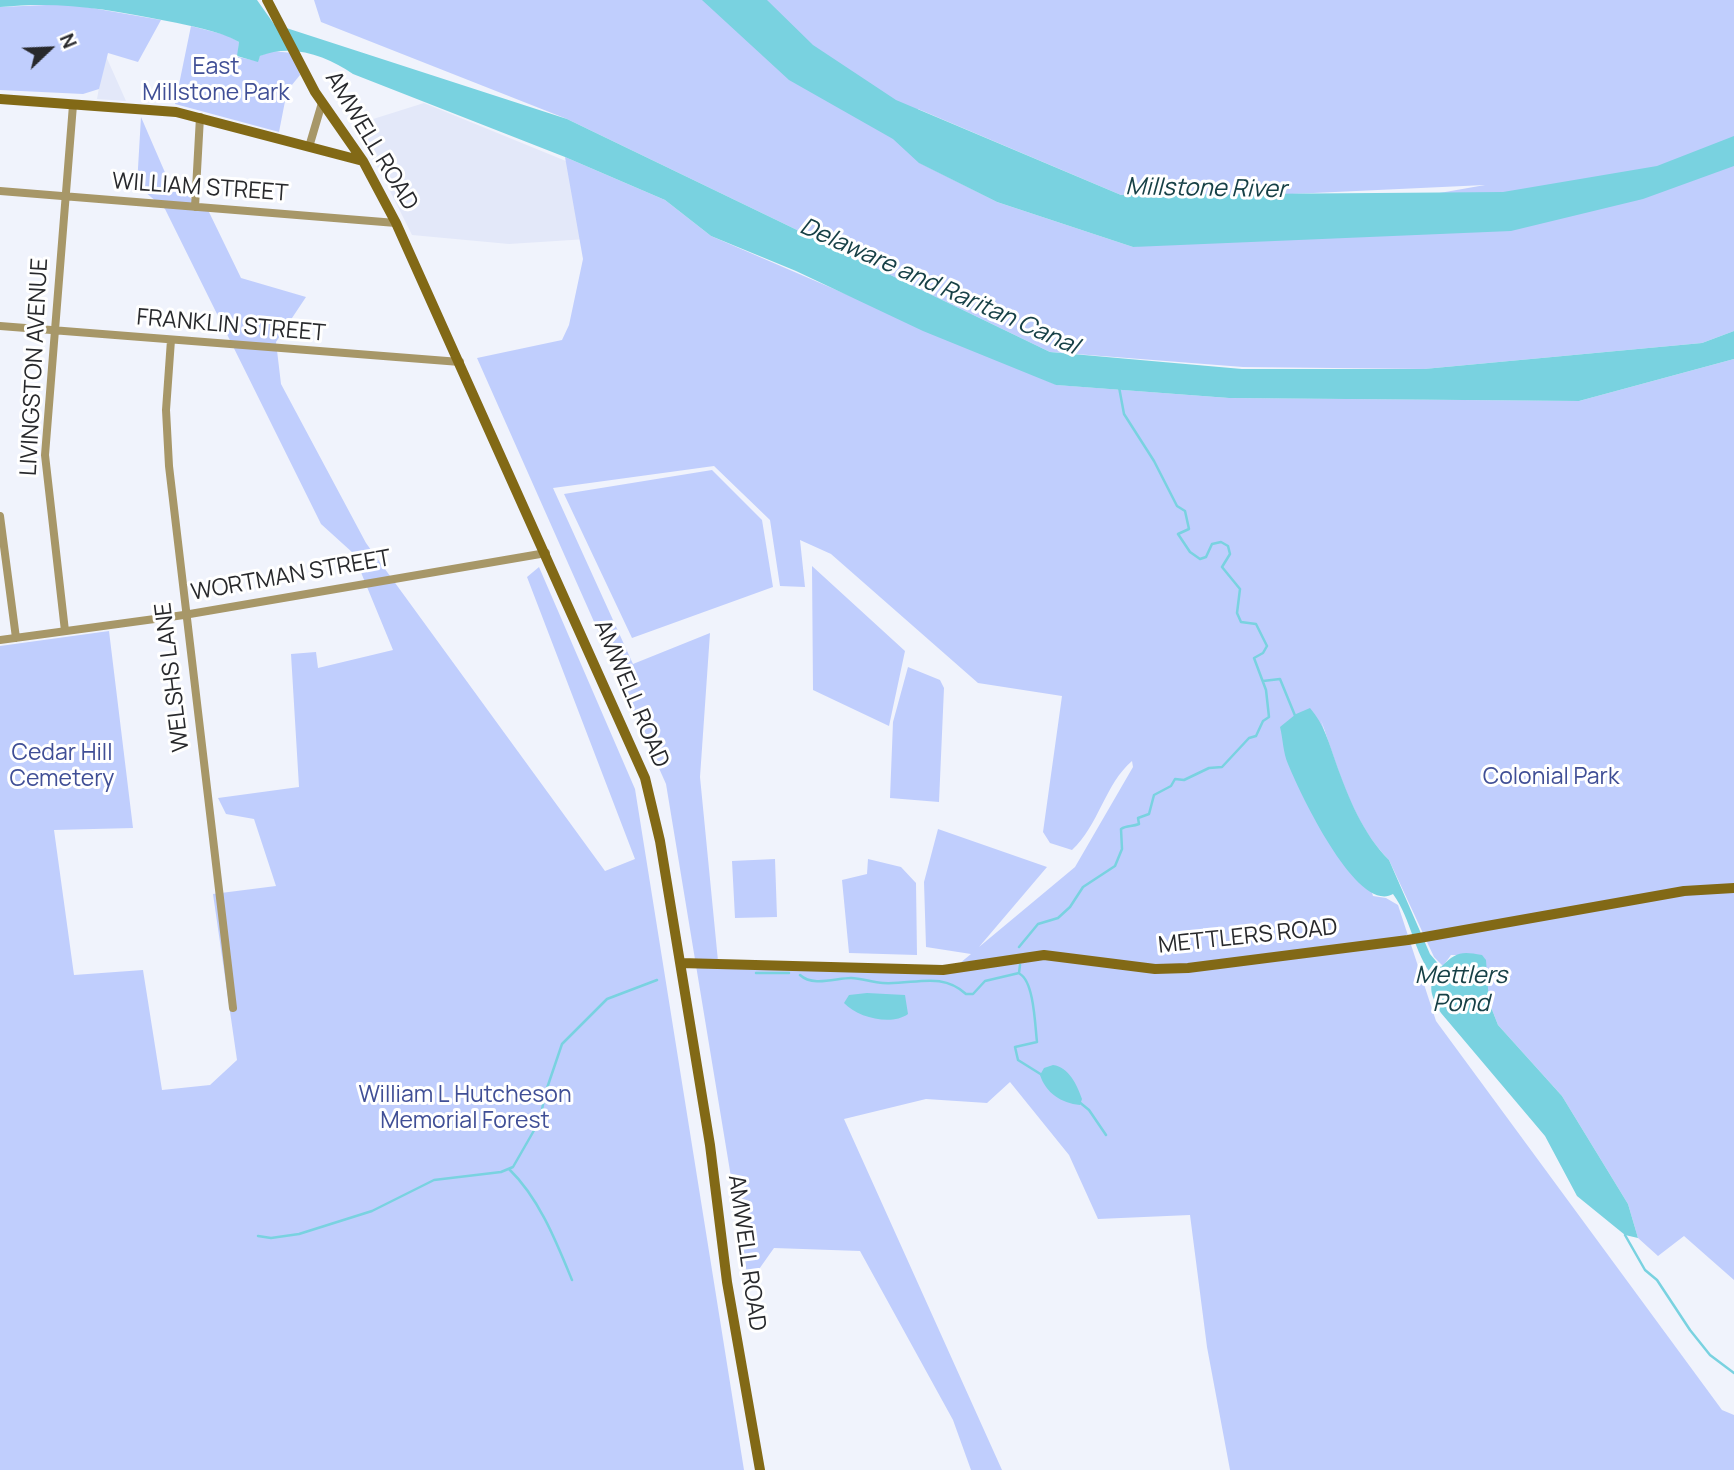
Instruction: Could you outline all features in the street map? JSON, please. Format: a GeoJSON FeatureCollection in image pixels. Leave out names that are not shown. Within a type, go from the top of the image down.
{"type":"FeatureCollection","features":[{"type":"Feature","properties":{"kind":"main road","name":"AMWELL ROAD"},"geometry":{"type":"LineString","coordinates":[[267,0],[322,103],[363,161],[396,223],[645,778],[660,841],[709,1145],[727,1282],[760,1470]]}},
{"type":"Feature","properties":{"kind":"main road"},"geometry":{"type":"LineString","coordinates":[[0,99],[176,112],[363,161]]}},
{"type":"Feature","properties":{"kind":"main road","name":"METTLERS ROAD"},"geometry":{"type":"LineString","coordinates":[[680,963],[943,970],[1044,955],[1167,970],[1408,940],[1684,891],[1734,888]]}},
{"type":"Feature","properties":{"kind":"street"},"geometry":{"type":"LineString","coordinates":[[309,147],[322,103]]}},
{"type":"Feature","properties":{"kind":"street","name":"LIVINGSTON AVENUE"},"geometry":{"type":"LineString","coordinates":[[65,631],[46,468],[54,331],[73,105]]}},
{"type":"Feature","properties":{"kind":"street"},"geometry":{"type":"LineString","coordinates":[[195,206],[200,117]]}},
{"type":"Feature","properties":{"kind":"street","name":"WILLIAM STREET"},"geometry":{"type":"LineString","coordinates":[[0,191],[396,223]]}},
{"type":"Feature","properties":{"kind":"street","name":"FRANKLIN STREET"},"geometry":{"type":"LineString","coordinates":[[0,326],[460,362]]}},
{"type":"Feature","properties":{"kind":"street","name":"WELSHS LANE"},"geometry":{"type":"LineString","coordinates":[[172,340],[167,439],[184,615],[233,1008]]}},
{"type":"Feature","properties":{"kind":"street"},"geometry":{"type":"LineString","coordinates":[[0,516],[16,638]]}},
{"type":"Feature","properties":{"kind":"street","name":"WORTMAN STREET"},"geometry":{"type":"LineString","coordinates":[[0,640],[184,615],[546,553]]}},
{"type":"Feature","properties":{"kind":"shaded area"},"geometry":{"type":"Polygon","coordinates":[[[105,54],[126,101],[97,99],[105,54]]]}},
{"type":"Feature","properties":{"kind":"shaded area"},"geometry":{"type":"Polygon","coordinates":[[[424,103],[654,197],[603,238],[509,244],[412,235],[380,171],[351,126],[424,103]]]}},
{"type":"Feature","properties":{"kind":"green space"},"geometry":{"type":"Polygon","coordinates":[[[314,0],[1734,0],[1734,331],[1702,343],[1424,369],[1243,367],[1050,352],[567,119],[321,22],[314,0]],[[918,109],[920,163],[997,202],[1133,247],[1485,185],[1292,194],[1121,195],[918,109]]]}},
{"type":"Feature","properties":{"kind":"green space"},"geometry":{"type":"Polygon","coordinates":[[[69,4],[161,20],[138,62],[108,53],[99,89],[83,94],[0,90],[0,7],[69,4]]]}},
{"type":"Feature","properties":{"kind":"green space","name":"East Millstone Park"},"geometry":{"type":"Polygon","coordinates":[[[191,26],[226,35],[239,42],[238,57],[257,61],[260,56],[271,51],[293,53],[300,75],[287,91],[279,132],[175,104],[191,26]]]}},
{"type":"Feature","properties":{"kind":"green space","name":"William L Hutcheson Memorial Forest"},"geometry":{"type":"Polygon","coordinates":[[[141,117],[170,184],[208,210],[241,278],[306,297],[276,342],[281,384],[366,543],[605,871],[635,859],[527,577],[539,567],[635,789],[744,1470],[0,1470],[0,646],[109,631],[133,828],[54,830],[74,975],[143,970],[162,1090],[210,1085],[237,1060],[213,894],[276,886],[254,819],[226,814],[218,798],[299,787],[291,654],[316,652],[318,668],[393,650],[353,553],[321,524],[165,209],[137,185],[141,117]]]}},
{"type":"Feature","properties":{"kind":"green space","name":"Colonial Park"},"geometry":{"type":"Polygon","coordinates":[[[565,157],[665,200],[711,236],[1057,385],[1229,398],[1579,401],[1734,359],[1734,1280],[1684,1236],[1658,1256],[1638,1238],[1628,1204],[1562,1096],[1498,1025],[1489,1002],[1485,960],[1481,955],[1451,955],[1443,966],[1434,957],[1389,860],[1365,829],[1356,812],[1340,776],[1321,720],[1373,896],[1386,898],[1398,905],[1436,1021],[1722,1410],[1734,1415],[1734,1470],[1230,1470],[1207,1347],[1190,1215],[1098,1219],[1069,1155],[1010,1082],[987,1103],[926,1099],[844,1119],[1002,1470],[971,1470],[953,1420],[860,1251],[774,1248],[757,1272],[747,1274],[666,784],[477,358],[562,340],[569,325],[583,259],[565,157]],[[714,466],[553,488],[633,664],[710,633],[700,777],[718,961],[954,968],[971,954],[926,947],[924,882],[938,829],[1047,867],[979,947],[1075,867],[1133,767],[1132,761],[1115,781],[1089,829],[1072,850],[1050,843],[1043,832],[1062,696],[978,683],[831,554],[800,540],[805,587],[780,586],[770,520],[714,466]]]}},
{"type":"Feature","properties":{"kind":"green space"},"geometry":{"type":"Polygon","coordinates":[[[712,470],[762,520],[773,587],[632,638],[564,494],[712,470]]]}},
{"type":"Feature","properties":{"kind":"green space"},"geometry":{"type":"Polygon","coordinates":[[[812,566],[905,651],[889,726],[813,690],[812,566]]]}},
{"type":"Feature","properties":{"kind":"green space"},"geometry":{"type":"Polygon","coordinates":[[[908,667],[940,680],[944,688],[939,802],[890,798],[893,722],[908,667]]]}},
{"type":"Feature","properties":{"kind":"green space"},"geometry":{"type":"Polygon","coordinates":[[[775,859],[777,917],[735,918],[732,861],[775,859]]]}},
{"type":"Feature","properties":{"kind":"green space"},"geometry":{"type":"Polygon","coordinates":[[[868,859],[901,867],[916,883],[917,955],[849,953],[842,880],[867,874],[868,859]]]}},
{"type":"Feature","properties":{"kind":"water"},"geometry":{"type":"Polygon","coordinates":[[[0,0],[257,0],[274,24],[567,119],[1050,352],[1242,369],[1424,369],[1702,343],[1734,331],[1734,359],[1579,401],[1229,398],[1056,385],[923,331],[796,271],[711,236],[665,200],[565,157],[353,74],[321,57],[284,51],[260,56],[258,62],[237,56],[239,42],[204,29],[84,7],[0,7],[0,0]]]}},
{"type":"Feature","properties":{"kind":"water"},"geometry":{"type":"Polygon","coordinates":[[[702,0],[767,0],[813,45],[896,100],[1121,195],[1503,192],[1657,166],[1734,136],[1734,166],[1643,199],[1511,231],[1133,247],[997,202],[919,163],[893,139],[789,80],[702,0]]]}},
{"type":"Feature","properties":{"kind":"water","name":"Mettlers Pond"},"geometry":{"type":"Polygon","coordinates":[[[1310,708],[1326,734],[1357,814],[1371,839],[1389,860],[1430,954],[1441,967],[1451,958],[1464,953],[1482,955],[1486,960],[1489,1002],[1498,1025],[1562,1096],[1628,1204],[1638,1238],[1625,1235],[1577,1196],[1545,1136],[1441,1013],[1432,991],[1434,978],[1421,958],[1393,894],[1379,896],[1363,886],[1331,847],[1288,764],[1280,727],[1296,714],[1310,708]]]}},
{"type":"Feature","properties":{"kind":"water"},"geometry":{"type":"Polygon","coordinates":[[[849,995],[905,995],[908,1014],[901,1018],[875,1019],[858,1013],[844,1003],[849,995]]]}},
{"type":"Feature","properties":{"kind":"water"},"geometry":{"type":"Polygon","coordinates":[[[1053,1065],[1064,1069],[1072,1078],[1082,1099],[1080,1105],[1061,1099],[1046,1087],[1040,1075],[1044,1068],[1053,1065]]]}},
{"type":"Feature","properties":{"kind":"waterway"},"geometry":{"type":"LineString","coordinates":[[1019,947],[1038,924],[1058,918],[1070,907],[1083,887],[1115,866],[1122,849],[1121,829],[1139,824],[1138,818],[1149,814],[1154,795],[1171,786],[1175,779],[1184,780],[1209,768],[1222,767],[1249,738],[1256,736],[1263,721],[1269,717],[1266,690],[1254,658],[1263,653],[1267,646],[1256,624],[1241,622],[1237,613],[1240,589],[1222,567],[1230,554],[1228,546],[1221,542],[1212,544],[1206,557],[1200,559],[1190,552],[1178,534],[1189,529],[1185,511],[1177,506],[1154,461],[1124,414],[1119,387]]}},
{"type":"Feature","properties":{"kind":"waterway"},"geometry":{"type":"LineString","coordinates":[[1263,681],[1280,679],[1296,718]]}},
{"type":"Feature","properties":{"kind":"waterway"},"geometry":{"type":"LineString","coordinates":[[800,975],[811,981],[851,978],[883,983],[937,981],[957,987],[966,994],[973,994],[985,981],[1019,973],[1020,965]]}},
{"type":"Feature","properties":{"kind":"waterway"},"geometry":{"type":"LineString","coordinates":[[756,973],[789,973]]}},
{"type":"Feature","properties":{"kind":"waterway"},"geometry":{"type":"LineString","coordinates":[[1020,974],[1025,979],[1031,995],[1037,1042],[1015,1047],[1018,1060],[1042,1075]]}},
{"type":"Feature","properties":{"kind":"waterway"},"geometry":{"type":"LineString","coordinates":[[258,1236],[271,1238],[299,1234],[372,1211],[434,1180],[501,1172],[513,1167],[540,1120],[545,1094],[562,1044],[607,999],[657,980]]}},
{"type":"Feature","properties":{"kind":"waterway"},"geometry":{"type":"LineString","coordinates":[[1078,1101],[1089,1110],[1106,1135]]}},
{"type":"Feature","properties":{"kind":"waterway"},"geometry":{"type":"LineString","coordinates":[[509,1169],[538,1207],[572,1280]]}},
{"type":"Feature","properties":{"kind":"waterway"},"geometry":{"type":"LineString","coordinates":[[1625,1235],[1645,1270],[1657,1280],[1690,1330],[1710,1355],[1734,1373]]}},
{"type":"Feature","properties":{"kind":"water label","name":"Millstone River"},"geometry":{"type":"Point","coordinates":[1206,189]}},
{"type":"Feature","properties":{"kind":"water label","name":"Delaware and Raritan Canal"},"geometry":{"type":"Point","coordinates":[939,287]}},
{"type":"Feature","properties":{"kind":"park label","name":"Cedar Hill Cemetery"},"geometry":{"type":"Point","coordinates":[62,767]}}]}
